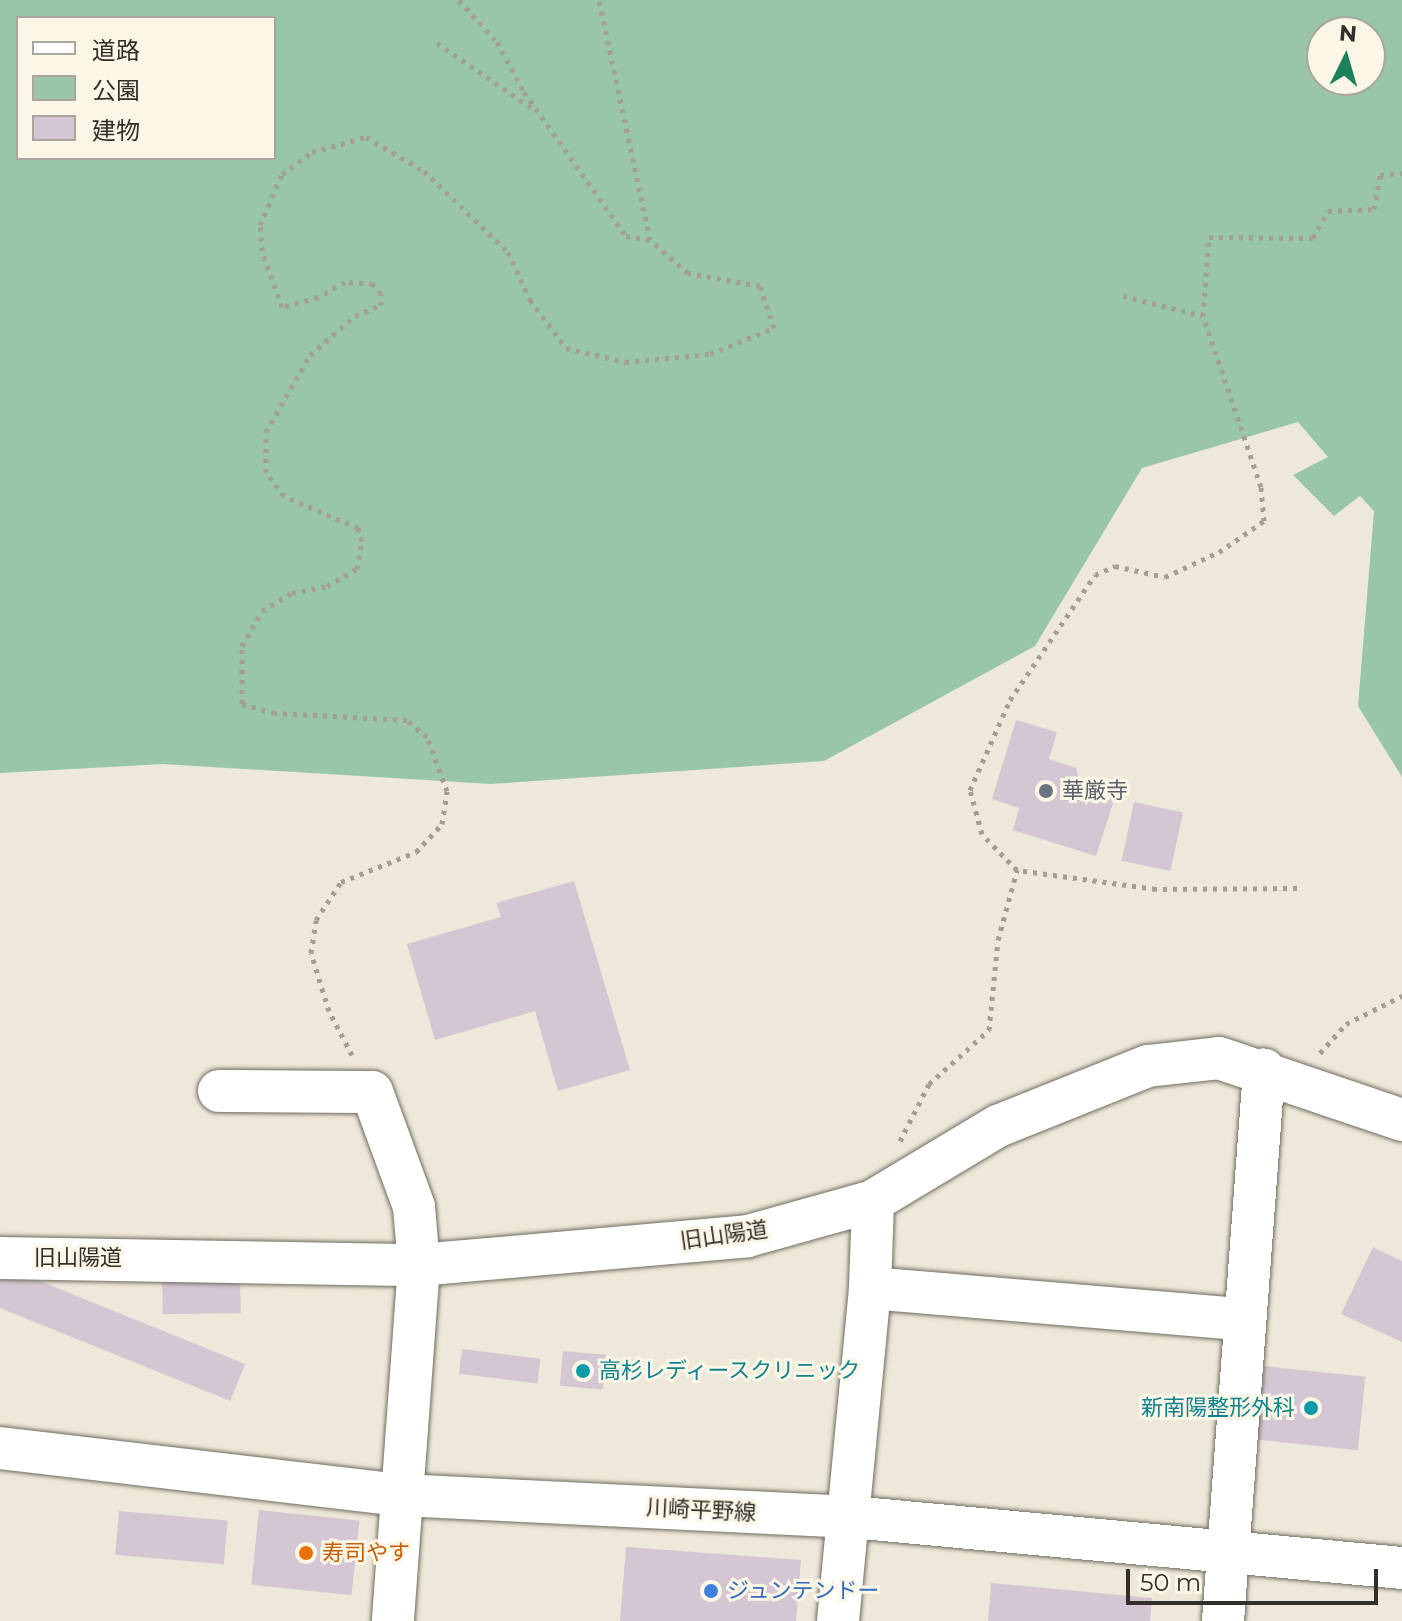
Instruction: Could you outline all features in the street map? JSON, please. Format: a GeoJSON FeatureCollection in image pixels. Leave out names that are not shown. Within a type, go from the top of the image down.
{"type":"FeatureCollection","features":[{"type":"Feature","properties":{"kind":"street","name":"旧山陽道"},"geometry":{"type":"LineString","coordinates":[[0,1258],[419,1265],[748,1236],[873,1201],[998,1126],[1148,1066],[1219,1058],[1280,1076],[1402,1120]]}},
{"type":"Feature","properties":{"kind":"street"},"geometry":{"type":"LineString","coordinates":[[1223,1621],[1229,1555],[1227,1513],[1242,1319],[1280,1076]]}},
{"type":"Feature","properties":{"kind":"street"},"geometry":{"type":"LineString","coordinates":[[219,1091],[372,1092],[414,1207],[419,1265],[393,1621]]}},
{"type":"Feature","properties":{"kind":"street"},"geometry":{"type":"LineString","coordinates":[[838,1621],[851,1517],[870,1288],[873,1201]]}},
{"type":"Feature","properties":{"kind":"street"},"geometry":{"type":"LineString","coordinates":[[870,1288],[1242,1319]]}},
{"type":"Feature","properties":{"kind":"street","name":"川崎平野線"},"geometry":{"type":"LineString","coordinates":[[0,1448],[401,1495],[851,1517],[1229,1555],[1402,1568]]}},
{"type":"Feature","properties":{"kind":"path"},"geometry":{"type":"LineString","coordinates":[[372,1092],[329,1011],[311,953],[316,920],[341,882],[416,852],[442,824],[447,791],[427,737],[407,720],[275,713],[242,704],[242,646],[262,611],[292,593],[327,586],[357,569],[362,541],[358,528],[284,496],[266,472],[266,432],[310,355],[355,316],[381,305],[373,284],[345,282],[318,297],[282,307],[262,251],[267,201],[282,174],[312,152],[366,137],[424,171],[508,252],[530,300],[566,348],[625,362],[710,354],[774,328],[760,286],[688,273],[650,240],[626,236],[539,113],[497,42],[459,0]]}},
{"type":"Feature","properties":{"kind":"path"},"geometry":{"type":"LineString","coordinates":[[599,0],[650,240]]}},
{"type":"Feature","properties":{"kind":"path"},"geometry":{"type":"LineString","coordinates":[[437,43],[539,113]]}},
{"type":"Feature","properties":{"kind":"path"},"geometry":{"type":"LineString","coordinates":[[1297,888],[1156,889],[1017,870],[982,834],[970,790],[1010,700],[1095,575],[1115,566],[1165,577],[1219,552],[1264,521],[1261,487],[1203,316],[1209,237],[1313,238],[1328,211],[1374,209],[1380,175],[1402,173]]}},
{"type":"Feature","properties":{"kind":"path"},"geometry":{"type":"LineString","coordinates":[[1123,296],[1203,316]]}},
{"type":"Feature","properties":{"kind":"path"},"geometry":{"type":"LineString","coordinates":[[897,1147],[929,1084],[989,1030],[998,940],[1017,870]]}},
{"type":"Feature","properties":{"kind":"path"},"geometry":{"type":"LineString","coordinates":[[1280,1076],[1346,1024],[1402,996]]}},
{"type":"Feature","properties":{"kind":"green space"},"geometry":{"type":"Polygon","coordinates":[[[0,0],[1402,0],[1402,777],[1358,706],[1374,511],[1360,496],[1334,516],[1293,475],[1328,457],[1298,422],[1142,468],[1035,646],[824,761],[491,784],[163,764],[0,773],[0,0]]]}},
{"type":"Feature","properties":{"kind":"building","name":"華厳寺"},"geometry":{"type":"Polygon","coordinates":[[[1016,720],[1057,732],[1049,759],[1076,768],[1081,786],[1115,797],[1096,856],[1013,830],[1019,808],[992,799],[1016,720]]]}},
{"type":"Feature","properties":{"kind":"building"},"geometry":{"type":"Polygon","coordinates":[[[1134,802],[1183,812],[1170,871],[1122,861],[1134,802]]]}},
{"type":"Feature","properties":{"kind":"building"},"geometry":{"type":"Polygon","coordinates":[[[574,881],[630,1070],[558,1091],[535,1011],[435,1040],[407,944],[501,917],[496,903],[574,881]]]}},
{"type":"Feature","properties":{"kind":"building"},"geometry":{"type":"Polygon","coordinates":[[[1373,1247],[1402,1261],[1402,1342],[1341,1314],[1373,1247]]]}},
{"type":"Feature","properties":{"kind":"building"},"geometry":{"type":"Polygon","coordinates":[[[5,1267],[245,1364],[230,1401],[0,1308],[0,1279],[5,1267]]]}},
{"type":"Feature","properties":{"kind":"building"},"geometry":{"type":"Polygon","coordinates":[[[240,1269],[241,1313],[163,1314],[162,1270],[240,1269]]]}},
{"type":"Feature","properties":{"kind":"building"},"geometry":{"type":"Polygon","coordinates":[[[462,1349],[540,1359],[537,1383],[459,1374],[462,1349]]]}},
{"type":"Feature","properties":{"kind":"building","name":"高杉レディースクリニック"},"geometry":{"type":"Polygon","coordinates":[[[563,1351],[606,1355],[603,1390],[560,1386],[563,1351]]]}},
{"type":"Feature","properties":{"kind":"building","name":"新南陽整形外科"},"geometry":{"type":"Polygon","coordinates":[[[1264,1366],[1365,1377],[1358,1450],[1256,1440],[1264,1366]]]}},
{"type":"Feature","properties":{"kind":"building","name":"寿司やす"},"geometry":{"type":"Polygon","coordinates":[[[259,1510],[359,1521],[352,1595],[251,1585],[259,1510]]]}},
{"type":"Feature","properties":{"kind":"building"},"geometry":{"type":"Polygon","coordinates":[[[119,1511],[228,1520],[224,1564],[115,1555],[119,1511]]]}},
{"type":"Feature","properties":{"kind":"building","name":"ジュンテンドー"},"geometry":{"type":"Polygon","coordinates":[[[626,1547],[801,1560],[796,1621],[620,1621],[626,1547]]]}},
{"type":"Feature","properties":{"kind":"building"},"geometry":{"type":"Polygon","coordinates":[[[991,1583],[1152,1598],[1150,1621],[988,1621],[991,1583]]]}},
{"type":"Feature","properties":{"kind":"place","name":"華厳寺"},"geometry":{"type":"Point","coordinates":[1046,791]}},
{"type":"Feature","properties":{"kind":"place","name":"高杉レディースクリニック"},"geometry":{"type":"Point","coordinates":[583,1371]}},
{"type":"Feature","properties":{"kind":"place","name":"新南陽整形外科"},"geometry":{"type":"Point","coordinates":[1311,1408]}},
{"type":"Feature","properties":{"kind":"place","name":"寿司やす"},"geometry":{"type":"Point","coordinates":[306,1553]}},
{"type":"Feature","properties":{"kind":"place","name":"ジュンテンドー"},"geometry":{"type":"Point","coordinates":[711,1591]}}]}
